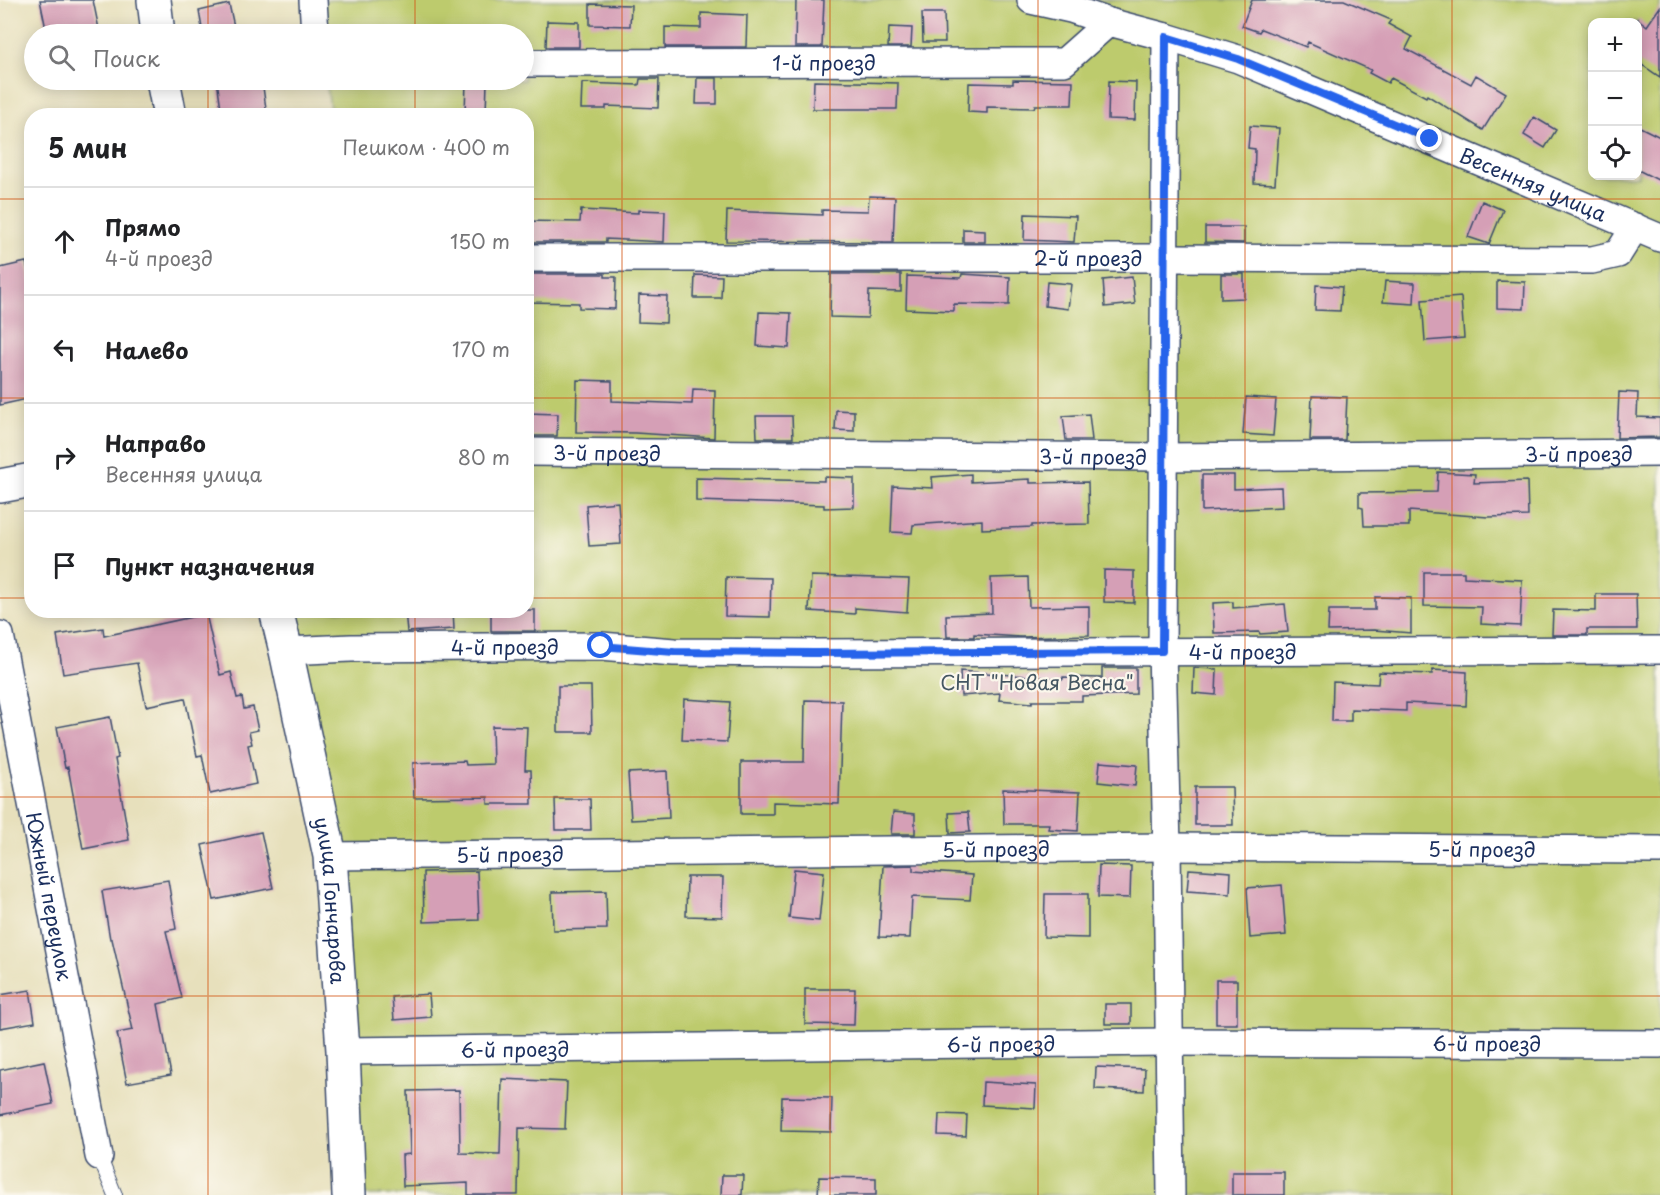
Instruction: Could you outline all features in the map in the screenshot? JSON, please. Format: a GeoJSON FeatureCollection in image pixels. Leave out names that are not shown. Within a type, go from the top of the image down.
{"type":"FeatureCollection","features":[{"type":"Feature","properties":{"kind":"street"},"geometry":{"type":"LineString","coordinates":[[154,0],[157,24]]}},
{"type":"Feature","properties":{"kind":"street"},"geometry":{"type":"LineString","coordinates":[[313,0],[314,24]]}},
{"type":"Feature","properties":{"kind":"street","name":"Весенняя улица"},"geometry":{"type":"LineString","coordinates":[[1031,0],[1073,5],[1109,22],[1249,63],[1660,237]]}},
{"type":"Feature","properties":{"kind":"street","name":"1-й проезд"},"geometry":{"type":"LineString","coordinates":[[534,63],[1064,62],[1109,22]]}},
{"type":"Feature","properties":{"kind":"street"},"geometry":{"type":"LineString","coordinates":[[1166,37],[1162,651],[1171,1195]]}},
{"type":"Feature","properties":{"kind":"street"},"geometry":{"type":"LineString","coordinates":[[165,90],[168,108]]}},
{"type":"Feature","properties":{"kind":"street","name":"2-й проезд"},"geometry":{"type":"LineString","coordinates":[[534,258],[1592,260],[1618,254],[1635,227]]}},
{"type":"Feature","properties":{"kind":"street","name":"3-й проезд"},"geometry":{"type":"LineString","coordinates":[[534,452],[1164,457],[1660,453]]}},
{"type":"Feature","properties":{"kind":"street"},"geometry":{"type":"LineString","coordinates":[[0,486],[24,482]]}},
{"type":"Feature","properties":{"kind":"street","name":"улица Гончарова"},"geometry":{"type":"LineString","coordinates":[[278,618],[330,856],[343,1051],[349,1195]]}},
{"type":"Feature","properties":{"kind":"street","name":"Южный переулок"},"geometry":{"type":"LineString","coordinates":[[0,635],[99,1156]]}},
{"type":"Feature","properties":{"kind":"street","name":"4-й проезд"},"geometry":{"type":"LineString","coordinates":[[286,651],[351,648],[601,646],[674,652],[814,653],[1660,650]]}},
{"type":"Feature","properties":{"kind":"street","name":"5-й проезд"},"geometry":{"type":"LineString","coordinates":[[330,856],[1167,848],[1660,850]]}},
{"type":"Feature","properties":{"kind":"street","name":"6-й проезд"},"geometry":{"type":"LineString","coordinates":[[343,1051],[1168,1042],[1660,1044]]}},
{"type":"Feature","properties":{"kind":"lane"},"geometry":{"type":"LineString","coordinates":[[99,1156],[115,1195]]}},
{"type":"Feature","properties":{"kind":"green space","name":"СНТ \"Новая Весна\""},"geometry":{"type":"Polygon","coordinates":[[[313,0],[1660,0],[1660,1195],[349,1195],[330,856],[278,618],[534,618],[534,108],[330,108],[327,90],[534,90],[534,24],[314,24],[313,0]]]}},
{"type":"Feature","properties":{"kind":"building"},"geometry":{"type":"Polygon","coordinates":[[[40,0],[93,0],[98,24],[45,24],[40,0]]]}},
{"type":"Feature","properties":{"kind":"building"},"geometry":{"type":"Polygon","coordinates":[[[796,0],[824,0],[822,47],[795,47],[796,0]]]}},
{"type":"Feature","properties":{"kind":"building"},"geometry":{"type":"Polygon","coordinates":[[[1252,0],[1344,0],[1391,20],[1388,24],[1412,37],[1406,49],[1471,84],[1476,75],[1506,93],[1483,130],[1427,95],[1426,97],[1391,78],[1388,83],[1369,73],[1371,70],[1308,42],[1306,47],[1261,29],[1259,32],[1242,26],[1252,0]]]}},
{"type":"Feature","properties":{"kind":"building"},"geometry":{"type":"Polygon","coordinates":[[[229,4],[233,24],[201,24],[199,11],[229,4]]]}},
{"type":"Feature","properties":{"kind":"building"},"geometry":{"type":"Polygon","coordinates":[[[590,4],[631,5],[630,26],[590,25],[590,4]]]}},
{"type":"Feature","properties":{"kind":"building"},"geometry":{"type":"Polygon","coordinates":[[[1660,7],[1660,77],[1642,65],[1642,22],[1647,26],[1660,7]]]}},
{"type":"Feature","properties":{"kind":"building"},"geometry":{"type":"Polygon","coordinates":[[[701,13],[747,15],[746,47],[665,47],[665,27],[701,28],[701,13]]]}},
{"type":"Feature","properties":{"kind":"building"},"geometry":{"type":"Polygon","coordinates":[[[922,13],[944,13],[945,42],[923,42],[922,13]]]}},
{"type":"Feature","properties":{"kind":"building"},"geometry":{"type":"Polygon","coordinates":[[[547,21],[579,22],[579,47],[546,47],[547,21]]]}},
{"type":"Feature","properties":{"kind":"building"},"geometry":{"type":"Polygon","coordinates":[[[889,27],[912,28],[911,47],[888,47],[889,27]]]}},
{"type":"Feature","properties":{"kind":"building"},"geometry":{"type":"Polygon","coordinates":[[[697,78],[717,78],[717,104],[696,104],[697,78]]]}},
{"type":"Feature","properties":{"kind":"building"},"geometry":{"type":"Polygon","coordinates":[[[640,79],[659,79],[658,108],[606,106],[606,109],[581,109],[582,83],[639,85],[640,79]]]}},
{"type":"Feature","properties":{"kind":"building"},"geometry":{"type":"Polygon","coordinates":[[[1013,80],[1073,81],[1072,105],[1035,105],[1034,108],[987,107],[987,113],[968,112],[969,83],[1013,84],[1013,80]]]}},
{"type":"Feature","properties":{"kind":"building"},"geometry":{"type":"Polygon","coordinates":[[[814,81],[898,83],[897,109],[813,109],[814,81]]]}},
{"type":"Feature","properties":{"kind":"building"},"geometry":{"type":"Polygon","coordinates":[[[1109,81],[1136,82],[1135,120],[1108,119],[1109,81]]]}},
{"type":"Feature","properties":{"kind":"building"},"geometry":{"type":"Polygon","coordinates":[[[218,90],[263,90],[266,108],[221,108],[218,90]]]}},
{"type":"Feature","properties":{"kind":"building"},"geometry":{"type":"Polygon","coordinates":[[[466,90],[487,90],[486,108],[465,108],[466,90]]]}},
{"type":"Feature","properties":{"kind":"building"},"geometry":{"type":"Polygon","coordinates":[[[1534,117],[1556,130],[1545,148],[1524,135],[1534,117]]]}},
{"type":"Feature","properties":{"kind":"building"},"geometry":{"type":"Polygon","coordinates":[[[1250,126],[1279,128],[1275,184],[1254,183],[1255,149],[1248,148],[1250,126]]]}},
{"type":"Feature","properties":{"kind":"building"},"geometry":{"type":"Polygon","coordinates":[[[1642,128],[1660,137],[1660,181],[1642,172],[1642,128]]]}},
{"type":"Feature","properties":{"kind":"building"},"geometry":{"type":"Polygon","coordinates":[[[869,196],[895,197],[893,242],[726,241],[727,211],[822,215],[822,210],[868,211],[869,196]]]}},
{"type":"Feature","properties":{"kind":"building"},"geometry":{"type":"Polygon","coordinates":[[[1482,201],[1503,210],[1489,244],[1468,237],[1482,201]]]}},
{"type":"Feature","properties":{"kind":"building"},"geometry":{"type":"Polygon","coordinates":[[[581,210],[638,213],[638,210],[665,211],[664,242],[606,239],[606,242],[534,242],[534,221],[580,222],[581,210]]]}},
{"type":"Feature","properties":{"kind":"building"},"geometry":{"type":"Polygon","coordinates":[[[1025,214],[1076,216],[1074,242],[1024,240],[1025,214]]]}},
{"type":"Feature","properties":{"kind":"building"},"geometry":{"type":"Polygon","coordinates":[[[1205,227],[1244,227],[1244,243],[1205,242],[1205,227]]]}},
{"type":"Feature","properties":{"kind":"building"},"geometry":{"type":"Polygon","coordinates":[[[963,229],[985,230],[985,242],[963,242],[963,229]]]}},
{"type":"Feature","properties":{"kind":"building"},"geometry":{"type":"Polygon","coordinates":[[[24,262],[24,400],[0,405],[0,268],[24,262]]]}},
{"type":"Feature","properties":{"kind":"building"},"geometry":{"type":"Polygon","coordinates":[[[534,274],[605,274],[605,277],[616,277],[615,309],[579,308],[579,303],[534,302],[534,274]]]}},
{"type":"Feature","properties":{"kind":"building"},"geometry":{"type":"Polygon","coordinates":[[[831,274],[901,274],[901,292],[869,291],[868,318],[830,317],[831,274]]]}},
{"type":"Feature","properties":{"kind":"building"},"geometry":{"type":"Polygon","coordinates":[[[962,274],[1010,277],[1009,305],[954,304],[954,311],[906,309],[907,276],[961,278],[962,274]]]}},
{"type":"Feature","properties":{"kind":"building"},"geometry":{"type":"Polygon","coordinates":[[[1221,274],[1244,274],[1244,298],[1221,299],[1221,274]]]}},
{"type":"Feature","properties":{"kind":"building"},"geometry":{"type":"Polygon","coordinates":[[[695,275],[722,276],[721,298],[694,298],[695,275]]]}},
{"type":"Feature","properties":{"kind":"building"},"geometry":{"type":"Polygon","coordinates":[[[1132,277],[1135,304],[1105,307],[1103,280],[1132,277]]]}},
{"type":"Feature","properties":{"kind":"building"},"geometry":{"type":"Polygon","coordinates":[[[1385,281],[1415,283],[1414,304],[1383,302],[1385,281]]]}},
{"type":"Feature","properties":{"kind":"building"},"geometry":{"type":"Polygon","coordinates":[[[1497,281],[1525,282],[1524,309],[1497,308],[1497,281]]]}},
{"type":"Feature","properties":{"kind":"building"},"geometry":{"type":"Polygon","coordinates":[[[1047,282],[1071,284],[1068,309],[1045,306],[1047,282]]]}},
{"type":"Feature","properties":{"kind":"building"},"geometry":{"type":"Polygon","coordinates":[[[1316,285],[1342,287],[1340,311],[1315,310],[1316,285]]]}},
{"type":"Feature","properties":{"kind":"building"},"geometry":{"type":"Polygon","coordinates":[[[639,295],[667,296],[666,323],[638,322],[639,295]]]}},
{"type":"Feature","properties":{"kind":"building"},"geometry":{"type":"Polygon","coordinates":[[[1461,297],[1464,338],[1425,341],[1422,300],[1461,297]]]}},
{"type":"Feature","properties":{"kind":"building"},"geometry":{"type":"Polygon","coordinates":[[[759,312],[791,313],[789,348],[757,346],[759,312]]]}},
{"type":"Feature","properties":{"kind":"building"},"geometry":{"type":"Polygon","coordinates":[[[577,380],[612,381],[612,401],[692,404],[693,389],[715,390],[714,438],[576,432],[577,380]]]}},
{"type":"Feature","properties":{"kind":"building"},"geometry":{"type":"Polygon","coordinates":[[[1619,392],[1638,393],[1637,417],[1660,418],[1660,437],[1617,438],[1619,392]]]}},
{"type":"Feature","properties":{"kind":"building"},"geometry":{"type":"Polygon","coordinates":[[[1312,396],[1347,397],[1345,440],[1310,440],[1312,396]]]}},
{"type":"Feature","properties":{"kind":"building"},"geometry":{"type":"Polygon","coordinates":[[[1246,397],[1276,399],[1273,436],[1243,434],[1246,397]]]}},
{"type":"Feature","properties":{"kind":"building"},"geometry":{"type":"Polygon","coordinates":[[[836,410],[854,411],[854,431],[835,430],[836,410]]]}},
{"type":"Feature","properties":{"kind":"building"},"geometry":{"type":"Polygon","coordinates":[[[534,413],[558,414],[557,436],[534,436],[534,413]]]}},
{"type":"Feature","properties":{"kind":"building"},"geometry":{"type":"Polygon","coordinates":[[[1089,414],[1092,440],[1066,440],[1063,416],[1089,414]]]}},
{"type":"Feature","properties":{"kind":"building"},"geometry":{"type":"Polygon","coordinates":[[[756,416],[792,416],[793,438],[757,438],[756,416]]]}},
{"type":"Feature","properties":{"kind":"building"},"geometry":{"type":"Polygon","coordinates":[[[1438,472],[1475,474],[1474,483],[1527,481],[1528,516],[1488,517],[1409,511],[1409,526],[1364,526],[1363,508],[1359,507],[1359,493],[1437,492],[1438,472]]]}},
{"type":"Feature","properties":{"kind":"building"},"geometry":{"type":"Polygon","coordinates":[[[971,474],[971,482],[1030,479],[1030,483],[1088,482],[1089,524],[982,529],[982,520],[913,525],[912,533],[891,532],[893,486],[933,488],[932,477],[971,474]]]}},
{"type":"Feature","properties":{"kind":"building"},"geometry":{"type":"Polygon","coordinates":[[[1202,475],[1234,475],[1234,489],[1281,487],[1282,507],[1202,511],[1202,475]]]}},
{"type":"Feature","properties":{"kind":"building"},"geometry":{"type":"Polygon","coordinates":[[[824,477],[854,478],[854,507],[824,508],[824,505],[696,501],[696,478],[824,481],[824,477]]]}},
{"type":"Feature","properties":{"kind":"building"},"geometry":{"type":"Polygon","coordinates":[[[618,502],[621,544],[589,546],[586,505],[618,502]]]}},
{"type":"Feature","properties":{"kind":"building"},"geometry":{"type":"Polygon","coordinates":[[[1104,570],[1134,571],[1134,603],[1104,602],[1104,570]]]}},
{"type":"Feature","properties":{"kind":"building"},"geometry":{"type":"Polygon","coordinates":[[[1424,572],[1464,572],[1464,577],[1522,580],[1520,626],[1481,624],[1482,607],[1424,606],[1424,572]]]}},
{"type":"Feature","properties":{"kind":"building"},"geometry":{"type":"Polygon","coordinates":[[[811,576],[909,579],[907,612],[855,608],[855,614],[809,611],[811,576]]]}},
{"type":"Feature","properties":{"kind":"building"},"geometry":{"type":"Polygon","coordinates":[[[726,577],[771,578],[770,617],[725,616],[726,577]]]}},
{"type":"Feature","properties":{"kind":"building"},"geometry":{"type":"Polygon","coordinates":[[[1028,577],[1029,607],[1089,606],[1089,635],[1021,637],[974,634],[974,637],[947,637],[946,615],[992,613],[991,578],[1028,577]]]}},
{"type":"Feature","properties":{"kind":"building"},"geometry":{"type":"Polygon","coordinates":[[[1596,594],[1636,594],[1637,629],[1587,629],[1587,635],[1552,635],[1553,610],[1596,611],[1596,594]]]}},
{"type":"Feature","properties":{"kind":"building"},"geometry":{"type":"Polygon","coordinates":[[[1375,597],[1411,598],[1411,633],[1374,630],[1328,631],[1329,610],[1375,610],[1375,597]]]}},
{"type":"Feature","properties":{"kind":"building"},"geometry":{"type":"Polygon","coordinates":[[[1233,602],[1233,608],[1285,604],[1288,632],[1214,633],[1213,603],[1233,602]]]}},
{"type":"Feature","properties":{"kind":"building"},"geometry":{"type":"Polygon","coordinates":[[[535,610],[535,631],[491,631],[491,618],[534,618],[535,610]]]}},
{"type":"Feature","properties":{"kind":"building"},"geometry":{"type":"Polygon","coordinates":[[[187,618],[207,618],[220,675],[231,672],[237,698],[242,697],[244,709],[253,707],[258,730],[249,732],[252,744],[248,745],[256,784],[210,794],[202,755],[197,756],[185,698],[146,706],[137,663],[63,674],[57,635],[103,628],[104,636],[187,618]]]}},
{"type":"Feature","properties":{"kind":"building"},"geometry":{"type":"Polygon","coordinates":[[[406,618],[453,618],[454,629],[407,632],[406,618]]]}},
{"type":"Feature","properties":{"kind":"building"},"geometry":{"type":"Polygon","coordinates":[[[1102,668],[1136,668],[1136,694],[1082,696],[1082,701],[1032,701],[1032,703],[999,700],[1000,693],[961,696],[960,671],[1063,679],[1063,677],[1102,678],[1102,668]]]}},
{"type":"Feature","properties":{"kind":"building"},"geometry":{"type":"Polygon","coordinates":[[[1194,668],[1217,669],[1216,695],[1193,693],[1194,668]]]}},
{"type":"Feature","properties":{"kind":"building"},"geometry":{"type":"Polygon","coordinates":[[[1432,670],[1467,672],[1466,706],[1406,703],[1406,711],[1351,709],[1351,721],[1332,721],[1333,682],[1378,684],[1379,672],[1432,674],[1432,670]]]}},
{"type":"Feature","properties":{"kind":"building"},"geometry":{"type":"Polygon","coordinates":[[[558,686],[591,686],[592,732],[558,732],[558,686]]]}},
{"type":"Feature","properties":{"kind":"building"},"geometry":{"type":"Polygon","coordinates":[[[684,699],[730,702],[727,742],[682,740],[684,699]]]}},
{"type":"Feature","properties":{"kind":"building"},"geometry":{"type":"Polygon","coordinates":[[[805,700],[842,701],[839,804],[773,802],[773,814],[741,814],[741,762],[804,762],[805,700]]]}},
{"type":"Feature","properties":{"kind":"building"},"geometry":{"type":"Polygon","coordinates":[[[110,717],[129,840],[83,849],[68,767],[65,768],[57,727],[110,717]]]}},
{"type":"Feature","properties":{"kind":"building"},"geometry":{"type":"Polygon","coordinates":[[[492,726],[527,727],[525,770],[531,770],[532,804],[488,804],[488,797],[414,798],[413,763],[465,761],[466,765],[493,764],[492,726]]]}},
{"type":"Feature","properties":{"kind":"building"},"geometry":{"type":"Polygon","coordinates":[[[1100,762],[1137,765],[1135,786],[1098,782],[1100,762]]]}},
{"type":"Feature","properties":{"kind":"building"},"geometry":{"type":"Polygon","coordinates":[[[667,771],[669,818],[631,820],[628,773],[667,771]]]}},
{"type":"Feature","properties":{"kind":"building"},"geometry":{"type":"Polygon","coordinates":[[[1195,787],[1232,787],[1233,825],[1195,825],[1195,787]]]}},
{"type":"Feature","properties":{"kind":"building"},"geometry":{"type":"Polygon","coordinates":[[[1003,789],[1080,792],[1078,831],[1048,829],[1049,824],[1004,824],[1003,789]]]}},
{"type":"Feature","properties":{"kind":"building"},"geometry":{"type":"Polygon","coordinates":[[[555,799],[590,799],[591,830],[556,830],[555,799]]]}},
{"type":"Feature","properties":{"kind":"building"},"geometry":{"type":"Polygon","coordinates":[[[893,812],[915,814],[915,834],[891,834],[893,812]]]}},
{"type":"Feature","properties":{"kind":"building"},"geometry":{"type":"Polygon","coordinates":[[[968,812],[970,832],[950,833],[949,813],[968,812]]]}},
{"type":"Feature","properties":{"kind":"building"},"geometry":{"type":"Polygon","coordinates":[[[261,832],[273,888],[214,900],[202,845],[261,832]]]}},
{"type":"Feature","properties":{"kind":"building"},"geometry":{"type":"Polygon","coordinates":[[[913,865],[913,871],[972,875],[970,900],[912,897],[910,938],[879,937],[883,866],[913,865]]]}},
{"type":"Feature","properties":{"kind":"building"},"geometry":{"type":"Polygon","coordinates":[[[1099,865],[1131,866],[1130,898],[1098,897],[1099,865]]]}},
{"type":"Feature","properties":{"kind":"building"},"geometry":{"type":"Polygon","coordinates":[[[794,869],[824,872],[819,921],[789,918],[794,869]]]}},
{"type":"Feature","properties":{"kind":"building"},"geometry":{"type":"Polygon","coordinates":[[[1189,869],[1231,872],[1230,894],[1187,891],[1189,869]]]}},
{"type":"Feature","properties":{"kind":"building"},"geometry":{"type":"Polygon","coordinates":[[[477,871],[479,920],[424,922],[423,872],[477,871]]]}},
{"type":"Feature","properties":{"kind":"building"},"geometry":{"type":"Polygon","coordinates":[[[687,877],[723,877],[722,917],[686,916],[687,877]]]}},
{"type":"Feature","properties":{"kind":"building"},"geometry":{"type":"Polygon","coordinates":[[[168,880],[176,929],[166,931],[182,998],[158,1004],[171,1075],[127,1083],[117,1033],[133,1030],[112,939],[110,939],[102,891],[168,880]]]}},
{"type":"Feature","properties":{"kind":"building"},"geometry":{"type":"Polygon","coordinates":[[[1282,885],[1286,935],[1250,938],[1247,888],[1282,885]]]}},
{"type":"Feature","properties":{"kind":"building"},"geometry":{"type":"Polygon","coordinates":[[[606,891],[607,929],[553,930],[552,892],[606,891]]]}},
{"type":"Feature","properties":{"kind":"building"},"geometry":{"type":"Polygon","coordinates":[[[1045,894],[1088,894],[1088,938],[1044,937],[1045,894]]]}},
{"type":"Feature","properties":{"kind":"building"},"geometry":{"type":"Polygon","coordinates":[[[1216,980],[1237,980],[1237,1024],[1216,1024],[1216,980]]]}},
{"type":"Feature","properties":{"kind":"building"},"geometry":{"type":"Polygon","coordinates":[[[805,989],[855,989],[854,1025],[805,1024],[805,989]]]}},
{"type":"Feature","properties":{"kind":"building"},"geometry":{"type":"Polygon","coordinates":[[[30,990],[35,1022],[0,1028],[0,995],[30,990]]]}},
{"type":"Feature","properties":{"kind":"building"},"geometry":{"type":"Polygon","coordinates":[[[429,994],[431,1017],[394,1020],[392,997],[429,994]]]}},
{"type":"Feature","properties":{"kind":"building"},"geometry":{"type":"Polygon","coordinates":[[[1105,1004],[1131,1004],[1131,1024],[1105,1024],[1105,1004]]]}},
{"type":"Feature","properties":{"kind":"building"},"geometry":{"type":"Polygon","coordinates":[[[44,1061],[53,1104],[0,1115],[0,1070],[44,1061]]]}},
{"type":"Feature","properties":{"kind":"building"},"geometry":{"type":"Polygon","coordinates":[[[1096,1067],[1145,1069],[1144,1091],[1095,1089],[1096,1067]]]}},
{"type":"Feature","properties":{"kind":"building"},"geometry":{"type":"Polygon","coordinates":[[[502,1079],[567,1082],[565,1129],[519,1128],[518,1195],[468,1195],[468,1183],[403,1186],[402,1155],[410,1154],[408,1091],[459,1090],[460,1153],[500,1154],[502,1079]]]}},
{"type":"Feature","properties":{"kind":"building"},"geometry":{"type":"Polygon","coordinates":[[[983,1082],[1036,1085],[1035,1108],[982,1105],[983,1082]]]}},
{"type":"Feature","properties":{"kind":"building"},"geometry":{"type":"Polygon","coordinates":[[[782,1097],[832,1098],[831,1132],[781,1131],[782,1097]]]}},
{"type":"Feature","properties":{"kind":"building"},"geometry":{"type":"Polygon","coordinates":[[[939,1114],[967,1115],[966,1136],[938,1135],[939,1114]]]}},
{"type":"Feature","properties":{"kind":"building"},"geometry":{"type":"Polygon","coordinates":[[[1232,1172],[1284,1172],[1284,1195],[1232,1195],[1232,1172]]]}},
{"type":"Feature","properties":{"kind":"building"},"geometry":{"type":"Polygon","coordinates":[[[722,1175],[743,1175],[742,1195],[721,1195],[722,1175]]]}},
{"type":"Feature","properties":{"kind":"building"},"geometry":{"type":"Polygon","coordinates":[[[819,1177],[876,1178],[876,1195],[818,1195],[819,1177]]]}},
{"type":"Feature","properties":{"kind":"route"},"geometry":{"type":"LineString","coordinates":[[601,646],[674,652],[1162,651],[1166,37],[1238,59],[1430,139]]}}]}
